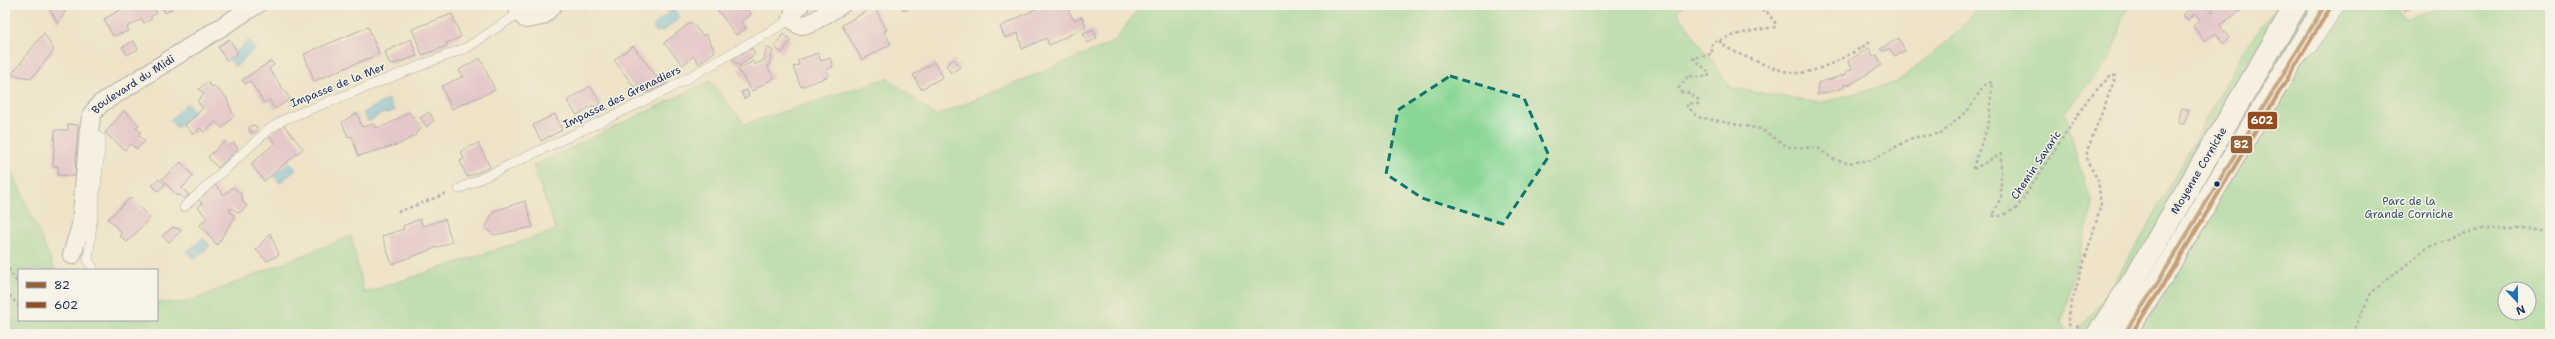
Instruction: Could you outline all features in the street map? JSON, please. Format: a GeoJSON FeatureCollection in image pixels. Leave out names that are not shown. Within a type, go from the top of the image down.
{"type":"FeatureCollection","features":[{"type":"Feature","properties":{"kind":"main road","name":"Moyenne Corniche"},"geometry":{"type":"LineString","coordinates":[[2098,334],[2135,278],[2296,5]]}},
{"type":"Feature","properties":{"kind":"main road"},"geometry":{"type":"LineString","coordinates":[[2124,334],[2157,284],[2326,5]]}},
{"type":"Feature","properties":{"kind":"street","name":"Boulevard du Midi"},"geometry":{"type":"LineString","coordinates":[[72,255],[81,225],[89,129],[92,114],[100,104],[256,5]]}},
{"type":"Feature","properties":{"kind":"street"},"geometry":{"type":"LineString","coordinates":[[519,9],[526,19],[542,16],[553,5]]}},
{"type":"Feature","properties":{"kind":"street"},"geometry":{"type":"LineString","coordinates":[[796,12],[798,25],[809,24],[841,5]]}},
{"type":"Feature","properties":{"kind":"lane"},"geometry":{"type":"LineString","coordinates":[[2292,62],[2312,48],[2341,5]]}},
{"type":"Feature","properties":{"kind":"lane","name":"Impasse de la Mer"},"geometry":{"type":"LineString","coordinates":[[184,207],[268,130],[284,119],[468,47],[519,9]]}},
{"type":"Feature","properties":{"kind":"lane","name":"Impasse des Grenadiers"},"geometry":{"type":"LineString","coordinates":[[459,189],[665,91],[796,12]]}},
{"type":"Feature","properties":{"kind":"lane"},"geometry":{"type":"LineString","coordinates":[[89,129],[101,139],[88,261],[93,267]]}},
{"type":"Feature","properties":{"kind":"path"},"geometry":{"type":"LineString","coordinates":[[1750,5],[1767,12],[1776,24],[1775,27],[1756,29],[1718,40],[1725,48],[1768,66],[1796,73],[1810,71],[1850,55],[1872,41]]}},
{"type":"Feature","properties":{"kind":"path","name":"Chemin Savaric"},"geometry":{"type":"LineString","coordinates":[[1718,40],[1712,43],[1712,54],[1693,58],[1710,73],[1708,77],[1688,76],[1679,88],[1681,92],[1689,93],[1699,100],[1698,104],[1689,103],[1687,106],[1698,117],[1761,129],[1788,147],[1818,148],[1833,159],[1847,163],[1872,160],[1912,138],[1942,133],[1969,109],[1984,85],[1992,82],[1989,122],[1972,170],[2001,154],[2001,197],[1992,216],[2000,216],[2017,208],[2088,99],[2111,75],[2116,76],[2088,151],[2087,161],[2098,180],[2101,206],[2068,315],[2068,323],[2073,330]]}},
{"type":"Feature","properties":{"kind":"path"},"geometry":{"type":"LineString","coordinates":[[398,212],[459,189]]}},
{"type":"Feature","properties":{"kind":"path"},"geometry":{"type":"LineString","coordinates":[[2352,334],[2371,293],[2427,248],[2466,233],[2483,229],[2550,229]]}},
{"type":"Feature","properties":{"kind":"path"},"geometry":{"type":"LineString","coordinates":[[5,264],[18,284]]}},
{"type":"Feature","properties":{"kind":"path"},"geometry":{"type":"LineString","coordinates":[[5,291],[18,305]]}},
{"type":"Feature","properties":{"kind":"highlighted area"},"geometry":{"type":"Polygon","coordinates":[[[1450,76],[1524,98],[1549,156],[1503,224],[1422,198],[1386,174],[1398,110],[1450,76]]]}},
{"type":"Feature","properties":{"kind":"green space"},"geometry":{"type":"Polygon","coordinates":[[[1141,5],[1684,5],[1677,12],[1731,88],[1819,103],[1897,82],[1955,35],[1980,5],[2132,5],[2122,18],[2112,56],[2065,112],[2078,162],[2093,205],[2061,324],[2069,334],[5,334],[5,154],[55,269],[18,269],[18,321],[158,321],[158,302],[185,303],[351,236],[364,293],[556,230],[533,166],[710,81],[745,124],[888,78],[936,116],[1114,42],[1141,5]]]}},
{"type":"Feature","properties":{"kind":"green space","name":"Parc de la Grande Corniche"},"geometry":{"type":"Polygon","coordinates":[[[2278,5],[2395,5],[2405,19],[2440,8],[2461,5],[2550,5],[2550,334],[2076,334],[2105,297],[2143,235],[2244,50],[2278,5]]]}},
{"type":"Feature","properties":{"kind":"water"},"geometry":{"type":"Polygon","coordinates":[[[672,9],[674,9],[680,17],[665,30],[656,32],[653,26],[672,9]]]}},
{"type":"Feature","properties":{"kind":"water"},"geometry":{"type":"Polygon","coordinates":[[[249,40],[256,48],[235,67],[229,59],[249,40]]]}},
{"type":"Feature","properties":{"kind":"water"},"geometry":{"type":"Polygon","coordinates":[[[388,99],[395,111],[381,114],[368,122],[363,113],[388,99]]]}},
{"type":"Feature","properties":{"kind":"water"},"geometry":{"type":"Polygon","coordinates":[[[187,103],[195,111],[177,128],[170,120],[187,103]]]}},
{"type":"Feature","properties":{"kind":"water"},"geometry":{"type":"Polygon","coordinates":[[[289,162],[296,169],[280,183],[274,176],[289,162]]]}},
{"type":"Feature","properties":{"kind":"water"},"geometry":{"type":"Polygon","coordinates":[[[203,238],[210,246],[194,260],[187,252],[203,238]]]}},
{"type":"Feature","properties":{"kind":"building"},"geometry":{"type":"Polygon","coordinates":[[[43,5],[63,5],[66,10],[58,24],[48,6],[45,8],[43,5]]]}},
{"type":"Feature","properties":{"kind":"building"},"geometry":{"type":"Polygon","coordinates":[[[129,5],[153,5],[157,13],[150,17],[152,19],[144,23],[142,19],[127,27],[129,31],[113,36],[104,19],[129,5]]]}},
{"type":"Feature","properties":{"kind":"building"},"geometry":{"type":"Polygon","coordinates":[[[161,5],[170,5],[172,9],[165,13],[161,5]]]}},
{"type":"Feature","properties":{"kind":"building"},"geometry":{"type":"Polygon","coordinates":[[[576,5],[591,5],[584,10],[576,5]]]}},
{"type":"Feature","properties":{"kind":"building"},"geometry":{"type":"Polygon","coordinates":[[[714,5],[744,5],[751,14],[741,22],[746,28],[736,35],[714,5]]]}},
{"type":"Feature","properties":{"kind":"building"},"geometry":{"type":"Polygon","coordinates":[[[901,5],[916,5],[904,11],[901,5]]]}},
{"type":"Feature","properties":{"kind":"building"},"geometry":{"type":"Polygon","coordinates":[[[1043,5],[1071,5],[1074,7],[1068,10],[1074,20],[1082,17],[1086,27],[1049,45],[1046,38],[1022,49],[1018,33],[1005,38],[1000,27],[1043,5]]]}},
{"type":"Feature","properties":{"kind":"building"},"geometry":{"type":"Polygon","coordinates":[[[2193,5],[2197,8],[2207,5],[2212,12],[2214,11],[2211,5],[2249,5],[2220,25],[2229,38],[2223,44],[2216,33],[2204,41],[2193,26],[2200,20],[2195,13],[2188,20],[2183,15],[2193,5]]]}},
{"type":"Feature","properties":{"kind":"building"},"geometry":{"type":"Polygon","coordinates":[[[2402,5],[2416,5],[2405,11],[2402,5]]]}},
{"type":"Feature","properties":{"kind":"building"},"geometry":{"type":"Polygon","coordinates":[[[874,7],[887,30],[884,31],[891,44],[862,60],[842,25],[874,7]]]}},
{"type":"Feature","properties":{"kind":"building"},"geometry":{"type":"Polygon","coordinates":[[[452,14],[461,37],[446,43],[447,46],[422,55],[412,29],[452,14]]]}},
{"type":"Feature","properties":{"kind":"building"},"geometry":{"type":"Polygon","coordinates":[[[691,22],[703,36],[706,34],[715,51],[699,64],[694,56],[683,65],[664,43],[691,22]]]}},
{"type":"Feature","properties":{"kind":"building"},"geometry":{"type":"Polygon","coordinates":[[[368,27],[379,54],[314,81],[304,54],[368,27]]]}},
{"type":"Feature","properties":{"kind":"building"},"geometry":{"type":"Polygon","coordinates":[[[1093,29],[1097,38],[1088,43],[1083,33],[1093,29]]]}},
{"type":"Feature","properties":{"kind":"building"},"geometry":{"type":"Polygon","coordinates":[[[44,33],[54,50],[32,78],[11,75],[44,33]]]}},
{"type":"Feature","properties":{"kind":"building"},"geometry":{"type":"Polygon","coordinates":[[[783,34],[791,40],[782,53],[774,47],[783,34]]]}},
{"type":"Feature","properties":{"kind":"building"},"geometry":{"type":"Polygon","coordinates":[[[1899,38],[1905,51],[1895,56],[1890,49],[1882,51],[1880,49],[1899,38]]]}},
{"type":"Feature","properties":{"kind":"building"},"geometry":{"type":"Polygon","coordinates":[[[229,39],[238,53],[227,61],[218,47],[229,39]]]}},
{"type":"Feature","properties":{"kind":"building"},"geometry":{"type":"Polygon","coordinates":[[[411,39],[417,56],[390,65],[385,52],[411,39]]]}},
{"type":"Feature","properties":{"kind":"building"},"geometry":{"type":"Polygon","coordinates":[[[134,41],[138,49],[127,55],[122,47],[134,41]]]}},
{"type":"Feature","properties":{"kind":"building"},"geometry":{"type":"Polygon","coordinates":[[[633,46],[657,77],[668,83],[647,93],[646,85],[638,92],[614,60],[633,46]]]}},
{"type":"Feature","properties":{"kind":"building"},"geometry":{"type":"Polygon","coordinates":[[[767,47],[773,51],[768,68],[774,78],[752,91],[738,70],[753,61],[755,65],[764,60],[767,47]]]}},
{"type":"Feature","properties":{"kind":"building"},"geometry":{"type":"Polygon","coordinates":[[[752,48],[755,54],[740,66],[732,60],[752,48]]]}},
{"type":"Feature","properties":{"kind":"building"},"geometry":{"type":"Polygon","coordinates":[[[1869,48],[1873,57],[1877,55],[1882,65],[1851,84],[1844,85],[1844,88],[1817,95],[1818,83],[1847,74],[1846,72],[1852,69],[1848,61],[1869,48]]]}},
{"type":"Feature","properties":{"kind":"building"},"geometry":{"type":"Polygon","coordinates":[[[818,53],[821,61],[830,58],[833,67],[826,70],[829,76],[801,87],[793,67],[799,65],[798,60],[818,53]]]}},
{"type":"Feature","properties":{"kind":"building"},"geometry":{"type":"Polygon","coordinates":[[[480,58],[495,90],[451,109],[442,86],[462,77],[459,70],[480,58]]]}},
{"type":"Feature","properties":{"kind":"building"},"geometry":{"type":"Polygon","coordinates":[[[954,59],[960,67],[951,73],[946,65],[954,59]]]}},
{"type":"Feature","properties":{"kind":"building"},"geometry":{"type":"Polygon","coordinates":[[[271,61],[274,65],[269,69],[290,99],[275,109],[269,100],[264,103],[250,81],[245,84],[242,80],[271,61]]]}},
{"type":"Feature","properties":{"kind":"building"},"geometry":{"type":"Polygon","coordinates":[[[934,62],[943,77],[921,89],[913,75],[934,62]]]}},
{"type":"Feature","properties":{"kind":"building"},"geometry":{"type":"Polygon","coordinates":[[[207,82],[226,97],[234,116],[222,128],[216,122],[204,132],[200,128],[194,135],[185,125],[203,108],[197,101],[204,94],[199,89],[207,82]]]}},
{"type":"Feature","properties":{"kind":"building"},"geometry":{"type":"Polygon","coordinates":[[[590,86],[601,103],[595,107],[593,105],[577,115],[567,101],[590,86]]]}},
{"type":"Feature","properties":{"kind":"building"},"geometry":{"type":"Polygon","coordinates":[[[747,90],[749,96],[744,99],[741,92],[747,90]]]}},
{"type":"Feature","properties":{"kind":"building"},"geometry":{"type":"Polygon","coordinates":[[[2182,108],[2189,110],[2184,124],[2178,123],[2182,108]]]}},
{"type":"Feature","properties":{"kind":"building"},"geometry":{"type":"Polygon","coordinates":[[[124,111],[139,125],[136,128],[141,132],[138,135],[145,141],[137,149],[130,144],[125,150],[105,133],[124,111]]]}},
{"type":"Feature","properties":{"kind":"building"},"geometry":{"type":"Polygon","coordinates":[[[409,112],[422,128],[415,134],[416,135],[400,144],[358,156],[352,136],[348,137],[342,122],[357,113],[362,127],[374,124],[375,128],[387,125],[409,112]]]}},
{"type":"Feature","properties":{"kind":"building"},"geometry":{"type":"Polygon","coordinates":[[[429,112],[434,120],[427,127],[420,118],[429,112]]]}},
{"type":"Feature","properties":{"kind":"building"},"geometry":{"type":"Polygon","coordinates":[[[555,114],[562,130],[541,141],[533,125],[555,114]]]}},
{"type":"Feature","properties":{"kind":"building"},"geometry":{"type":"Polygon","coordinates":[[[68,124],[78,125],[75,176],[58,175],[58,166],[53,166],[55,130],[68,130],[68,124]]]}},
{"type":"Feature","properties":{"kind":"building"},"geometry":{"type":"Polygon","coordinates":[[[283,124],[303,149],[264,181],[251,164],[275,143],[268,135],[283,124]]]}},
{"type":"Feature","properties":{"kind":"building"},"geometry":{"type":"Polygon","coordinates":[[[251,125],[255,125],[257,129],[255,133],[251,133],[249,131],[249,127],[251,125]]]}},
{"type":"Feature","properties":{"kind":"building"},"geometry":{"type":"Polygon","coordinates":[[[224,141],[228,146],[234,143],[238,149],[218,168],[208,157],[224,141]]]}},
{"type":"Feature","properties":{"kind":"building"},"geometry":{"type":"Polygon","coordinates":[[[478,143],[490,167],[467,177],[460,161],[464,159],[461,151],[478,143]]]}},
{"type":"Feature","properties":{"kind":"building"},"geometry":{"type":"Polygon","coordinates":[[[181,162],[193,176],[182,188],[189,195],[184,199],[179,195],[177,196],[162,179],[181,162]]]}},
{"type":"Feature","properties":{"kind":"building"},"geometry":{"type":"Polygon","coordinates":[[[159,179],[165,185],[158,191],[152,185],[159,179]]]}},
{"type":"Feature","properties":{"kind":"building"},"geometry":{"type":"Polygon","coordinates":[[[214,183],[224,195],[233,187],[241,194],[243,202],[247,206],[239,213],[232,208],[229,210],[235,217],[217,245],[200,225],[207,218],[198,207],[202,203],[198,198],[214,183]]]}},
{"type":"Feature","properties":{"kind":"building"},"geometry":{"type":"Polygon","coordinates":[[[130,198],[150,218],[127,242],[119,235],[122,233],[108,219],[130,198]]]}},
{"type":"Feature","properties":{"kind":"building"},"geometry":{"type":"Polygon","coordinates":[[[525,201],[533,227],[494,235],[485,228],[494,211],[525,201]]]}},
{"type":"Feature","properties":{"kind":"building"},"geometry":{"type":"Polygon","coordinates":[[[420,219],[423,226],[445,219],[452,242],[392,264],[382,236],[404,229],[403,226],[420,219]]]}},
{"type":"Feature","properties":{"kind":"building"},"geometry":{"type":"Polygon","coordinates":[[[173,227],[182,230],[169,242],[162,236],[173,227]]]}},
{"type":"Feature","properties":{"kind":"building"},"geometry":{"type":"Polygon","coordinates":[[[270,233],[279,255],[267,261],[256,250],[270,233]]]}},
{"type":"Feature","properties":{"kind":"transit line","name":"82"},"geometry":{"type":"LineString","coordinates":[[2124,334],[2157,284],[2325,5]]}},
{"type":"Feature","properties":{"kind":"transit line","name":"602"},"geometry":{"type":"LineString","coordinates":[[2131,334],[2162,287],[2330,8]]}}]}
